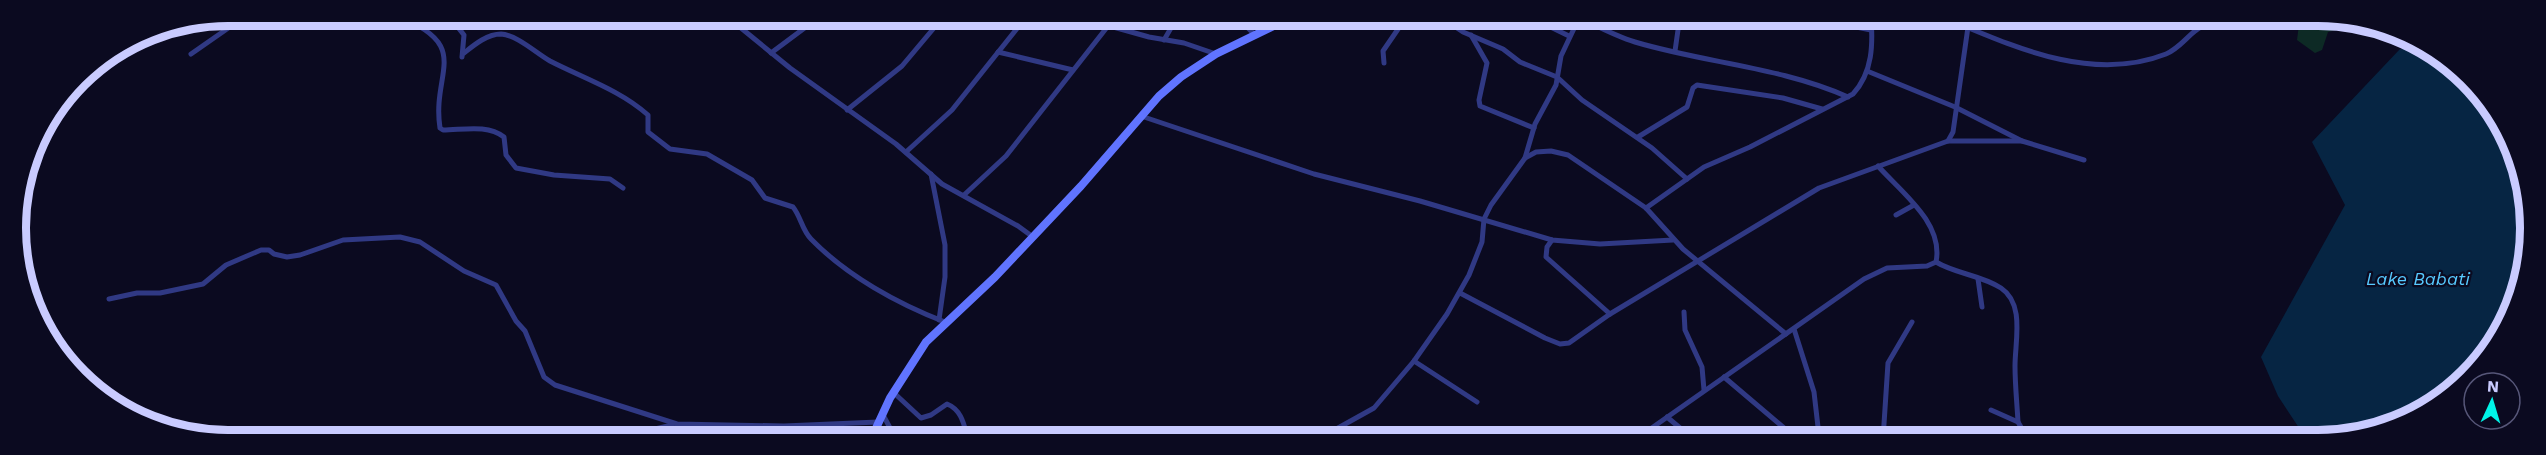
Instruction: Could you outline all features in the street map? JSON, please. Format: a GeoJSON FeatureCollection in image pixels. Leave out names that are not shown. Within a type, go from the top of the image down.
{"type":"FeatureCollection","features":[{"type":"Feature","properties":{"kind":"street"},"geometry":{"type":"LineString","coordinates":[[191,54],[231,26]]}},
{"type":"Feature","properties":{"kind":"street"},"geometry":{"type":"LineString","coordinates":[[419,26],[436,41],[442,52],[445,66],[441,87],[439,125],[443,130],[496,131],[504,137],[506,155],[516,168],[554,175],[610,179],[623,188]]}},
{"type":"Feature","properties":{"kind":"street"},"geometry":{"type":"LineString","coordinates":[[457,26],[464,35],[463,55],[483,39],[500,34],[508,36],[551,61],[591,78],[637,105],[648,115],[648,132],[660,143],[670,149],[706,154],[751,179],[765,198],[793,207],[810,238],[852,270],[886,292],[942,321]]}},
{"type":"Feature","properties":{"kind":"street"},"geometry":{"type":"LineString","coordinates":[[737,26],[906,152],[942,184],[1018,226],[1033,237]]}},
{"type":"Feature","properties":{"kind":"street"},"geometry":{"type":"LineString","coordinates":[[771,53],[807,26]]}},
{"type":"Feature","properties":{"kind":"street"},"geometry":{"type":"LineString","coordinates":[[847,110],[902,66],[936,26]]}},
{"type":"Feature","properties":{"kind":"street"},"geometry":{"type":"LineString","coordinates":[[906,152],[952,110],[1019,26]]}},
{"type":"Feature","properties":{"kind":"street"},"geometry":{"type":"LineString","coordinates":[[964,195],[1006,156],[1110,26],[1184,43],[1216,54]]}},
{"type":"Feature","properties":{"kind":"street"},"geometry":{"type":"LineString","coordinates":[[1164,40],[1172,26]]}},
{"type":"Feature","properties":{"kind":"street"},"geometry":{"type":"LineString","coordinates":[[1246,26],[1254,34]]}},
{"type":"Feature","properties":{"kind":"street"},"geometry":{"type":"LineString","coordinates":[[875,429],[893,392],[916,354],[942,321],[982,290],[1173,83],[1216,54],[1272,26]]}},
{"type":"Feature","properties":{"kind":"street"},"geometry":{"type":"LineString","coordinates":[[1384,63],[1383,51],[1400,26]]}},
{"type":"Feature","properties":{"kind":"street"},"geometry":{"type":"LineString","coordinates":[[1456,26],[1503,49],[1530,67],[1557,77],[1582,100],[1638,137],[1687,179]]}},
{"type":"Feature","properties":{"kind":"street"},"geometry":{"type":"LineString","coordinates":[[1548,26],[1569,36]]}},
{"type":"Feature","properties":{"kind":"street"},"geometry":{"type":"LineString","coordinates":[[1337,429],[1374,408],[1388,394],[1414,361],[1460,292],[1479,250],[1484,219],[1502,188],[1525,158],[1534,128],[1556,85],[1561,56],[1573,26]]}},
{"type":"Feature","properties":{"kind":"street"},"geometry":{"type":"LineString","coordinates":[[1598,26],[1630,40],[1810,83],[1848,97]]}},
{"type":"Feature","properties":{"kind":"street"},"geometry":{"type":"LineString","coordinates":[[1675,51],[1679,26]]}},
{"type":"Feature","properties":{"kind":"street"},"geometry":{"type":"LineString","coordinates":[[1851,26],[1871,30]]}},
{"type":"Feature","properties":{"kind":"street"},"geometry":{"type":"LineString","coordinates":[[1646,208],[1710,164],[1750,147],[1848,97],[1859,88],[1867,71],[1871,26]]}},
{"type":"Feature","properties":{"kind":"street"},"geometry":{"type":"LineString","coordinates":[[1948,141],[1953,132],[1968,27],[2060,60],[2109,65],[2148,60],[2167,54],[2204,26]]}},
{"type":"Feature","properties":{"kind":"street"},"geometry":{"type":"LineString","coordinates":[[1471,35],[1487,63],[1479,104],[1534,128]]}},
{"type":"Feature","properties":{"kind":"street"},"geometry":{"type":"LineString","coordinates":[[998,52],[1073,70]]}},
{"type":"Feature","properties":{"kind":"street"},"geometry":{"type":"LineString","coordinates":[[1867,71],[1955,107],[2022,141],[2084,160]]}},
{"type":"Feature","properties":{"kind":"street"},"geometry":{"type":"LineString","coordinates":[[1638,137],[1687,107],[1693,88],[1697,85],[1783,98],[1822,109]]}},
{"type":"Feature","properties":{"kind":"street"},"geometry":{"type":"LineString","coordinates":[[1141,116],[1314,174],[1484,219],[1552,240],[1600,244],[1673,240]]}},
{"type":"Feature","properties":{"kind":"street"},"geometry":{"type":"LineString","coordinates":[[1460,292],[1560,344],[1569,343],[1610,314],[1819,188],[1948,141],[2022,141]]}},
{"type":"Feature","properties":{"kind":"street"},"geometry":{"type":"LineString","coordinates":[[1525,158],[1545,151],[1568,155],[1646,208],[1673,240],[1786,334]]}},
{"type":"Feature","properties":{"kind":"street"},"geometry":{"type":"LineString","coordinates":[[1650,429],[1876,272],[1887,268],[1927,266],[1936,262],[1939,254],[1928,222],[1878,166]]}},
{"type":"Feature","properties":{"kind":"street"},"geometry":{"type":"LineString","coordinates":[[931,174],[945,253],[942,321]]}},
{"type":"Feature","properties":{"kind":"street"},"geometry":{"type":"LineString","coordinates":[[1896,215],[1914,205]]}},
{"type":"Feature","properties":{"kind":"street"},"geometry":{"type":"LineString","coordinates":[[109,299],[137,293],[160,293],[203,284],[226,265],[261,249],[287,257],[300,255],[343,240],[383,236],[400,237],[420,242],[464,271],[496,285],[516,321],[525,331],[539,366],[549,382],[595,400],[677,424]]}},
{"type":"Feature","properties":{"kind":"street"},"geometry":{"type":"LineString","coordinates":[[1552,240],[1547,248],[1546,257],[1610,314]]}},
{"type":"Feature","properties":{"kind":"street"},"geometry":{"type":"LineString","coordinates":[[1936,262],[1954,272],[1978,279],[2002,290],[2012,299],[2018,342],[2015,367],[2018,422],[2022,429]]}},
{"type":"Feature","properties":{"kind":"street"},"geometry":{"type":"LineString","coordinates":[[1978,279],[1982,307]]}},
{"type":"Feature","properties":{"kind":"street"},"geometry":{"type":"LineString","coordinates":[[1684,312],[1685,330],[1702,367],[1704,390]]}},
{"type":"Feature","properties":{"kind":"street"},"geometry":{"type":"LineString","coordinates":[[1884,429],[1888,363],[1912,322]]}},
{"type":"Feature","properties":{"kind":"street"},"geometry":{"type":"LineString","coordinates":[[1794,329],[1814,392],[1818,427]]}},
{"type":"Feature","properties":{"kind":"street"},"geometry":{"type":"LineString","coordinates":[[1414,361],[1477,402]]}},
{"type":"Feature","properties":{"kind":"street"},"geometry":{"type":"LineString","coordinates":[[1724,376],[1784,429]]}},
{"type":"Feature","properties":{"kind":"street"},"geometry":{"type":"LineString","coordinates":[[893,392],[921,418],[931,416],[947,404],[955,407],[965,429]]}},
{"type":"Feature","properties":{"kind":"street"},"geometry":{"type":"LineString","coordinates":[[1991,410],[2018,422]]}},
{"type":"Feature","properties":{"kind":"street"},"geometry":{"type":"LineString","coordinates":[[882,413],[891,429]]}},
{"type":"Feature","properties":{"kind":"street"},"geometry":{"type":"LineString","coordinates":[[1666,417],[1681,429]]}},
{"type":"Feature","properties":{"kind":"street"},"geometry":{"type":"LineString","coordinates":[[648,429],[677,424],[784,426],[878,422]]}},
{"type":"Feature","properties":{"kind":"green space"},"geometry":{"type":"Polygon","coordinates":[[[2299,26],[2346,28],[2328,32],[2322,50],[2315,53],[2297,40],[2299,26]]]}},
{"type":"Feature","properties":{"kind":"water","name":"Lake Babati"},"geometry":{"type":"Polygon","coordinates":[[[2411,48],[2452,76],[2486,115],[2505,150],[2517,188],[2520,241],[2517,267],[2500,317],[2486,340],[2470,361],[2441,388],[2408,409],[2358,426],[2300,429],[2278,396],[2261,357],[2345,205],[2312,142],[2400,49],[2411,48]]]}}]}
